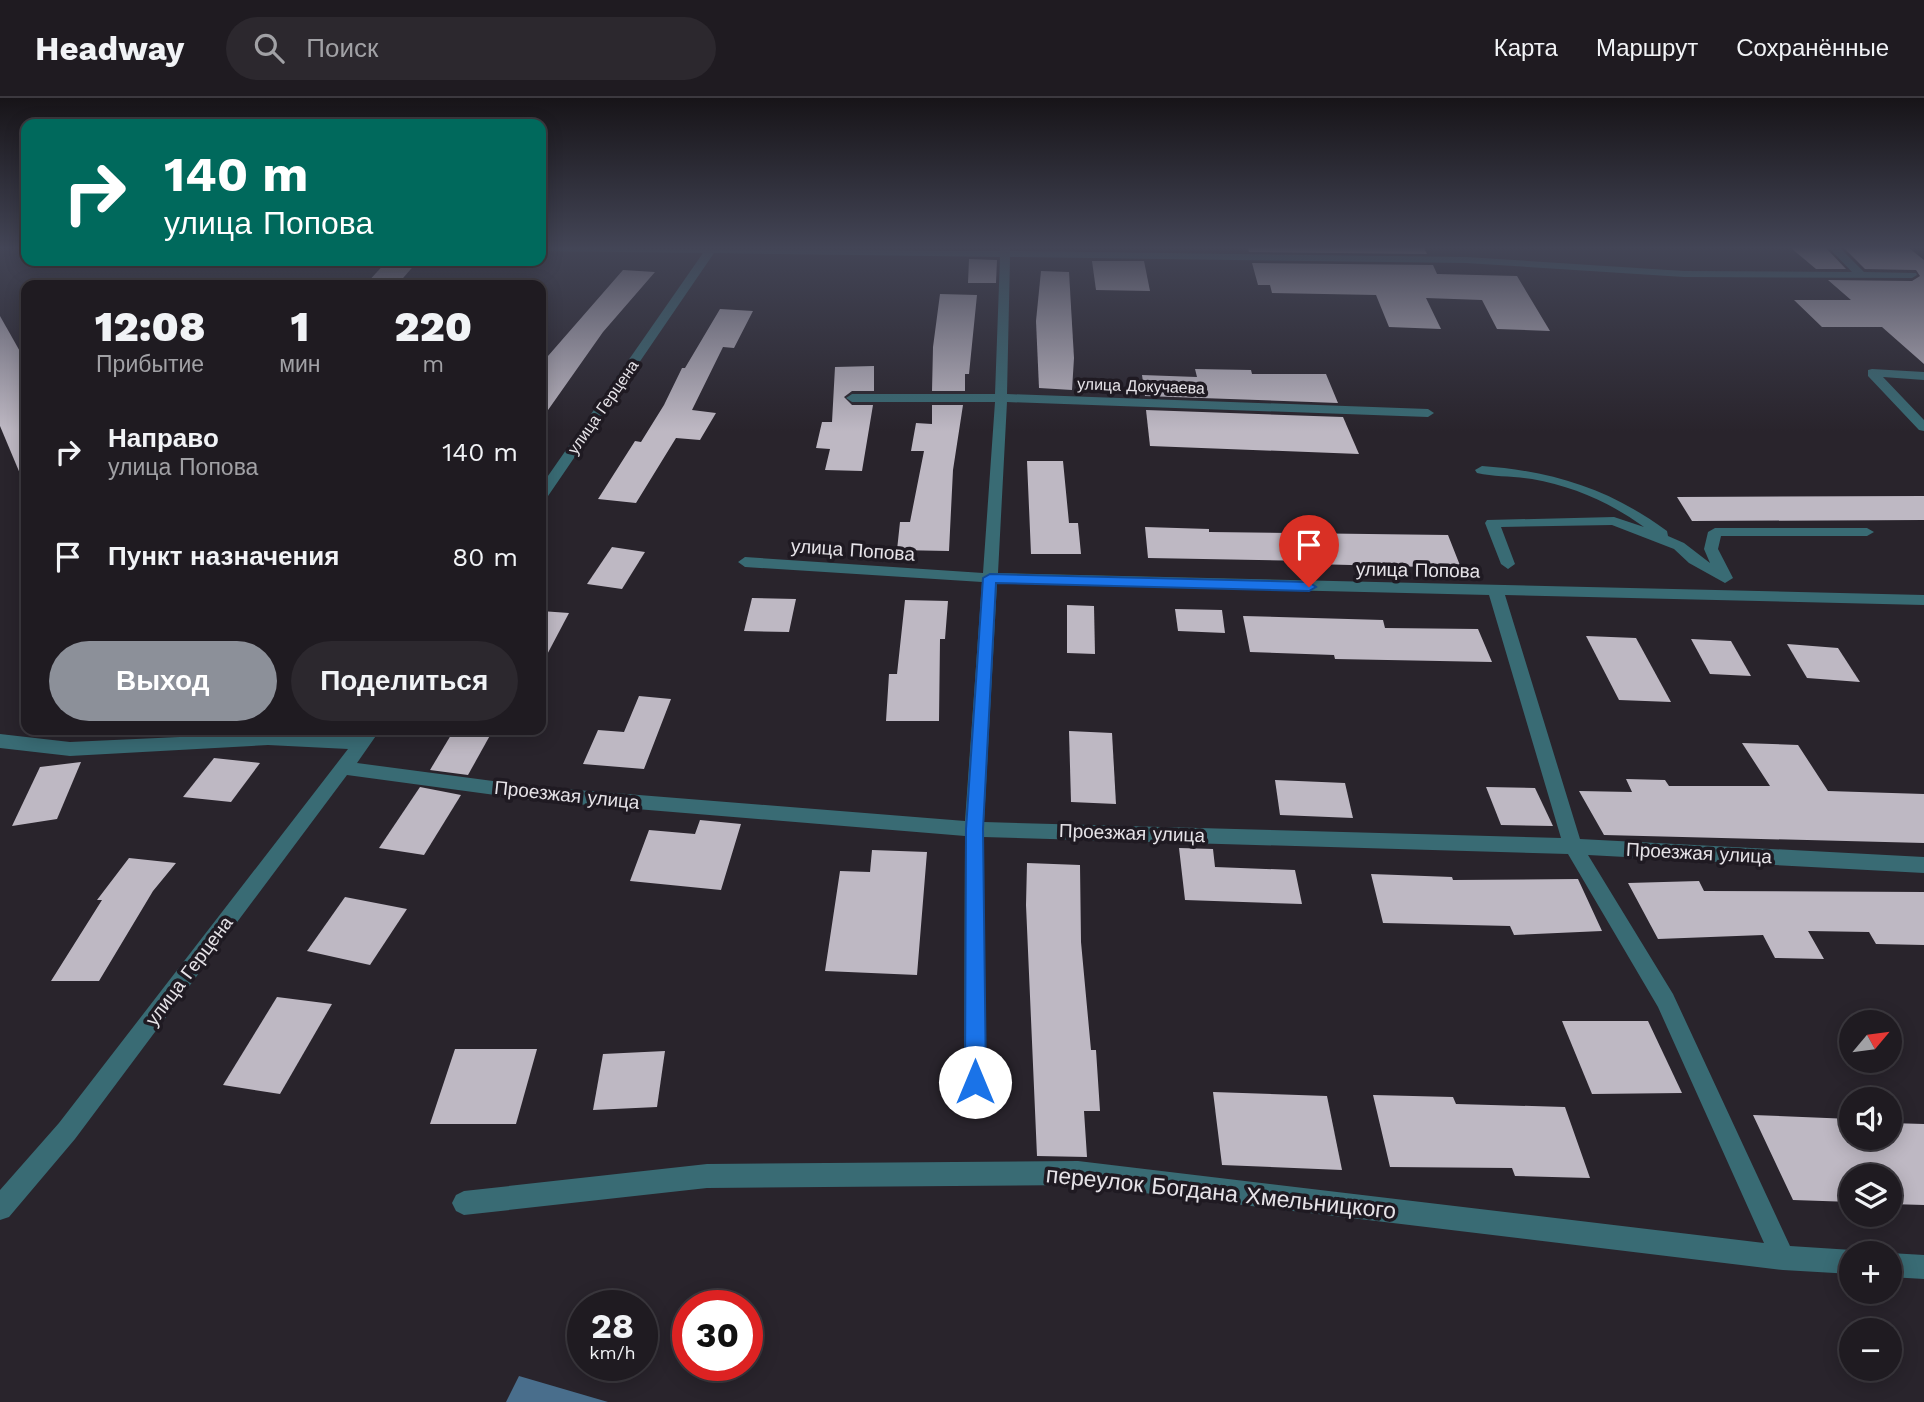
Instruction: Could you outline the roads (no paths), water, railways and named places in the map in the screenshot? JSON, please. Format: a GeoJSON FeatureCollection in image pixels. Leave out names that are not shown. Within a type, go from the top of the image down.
{"type":"FeatureCollection","features":[{"type":"Feature","properties":{"kind":"street","name":"улица Герцена"},"geometry":{"type":"LineString","coordinates":[[546,489],[670,309]]}},
{"type":"Feature","properties":{"kind":"street"},"geometry":{"type":"LineString","coordinates":[[975,1082],[974,829],[1001,398],[1003,309]]}},
{"type":"Feature","properties":{"kind":"street"},"geometry":{"type":"LineString","coordinates":[[1924,376],[1872,373],[1924,427]]}},
{"type":"Feature","properties":{"kind":"street","name":"улица Докучаева"},"geometry":{"type":"LineString","coordinates":[[852,398],[1001,398],[1428,413]]}},
{"type":"Feature","properties":{"kind":"street"},"geometry":{"type":"LineString","coordinates":[[1482,470],[1548,476],[1591,490],[1645,520],[1694,560],[1724,577],[1745,598]]}},
{"type":"Feature","properties":{"kind":"street"},"geometry":{"type":"LineString","coordinates":[[1508,564],[1492,523],[1614,521],[1679,547]]}},
{"type":"Feature","properties":{"kind":"street"},"geometry":{"type":"LineString","coordinates":[[1724,577],[1711,549],[1715,532],[1867,533]]}},
{"type":"Feature","properties":{"kind":"street","name":"улица Попова"},"geometry":{"type":"LineString","coordinates":[[744,562],[990,578],[1745,598],[1924,600]]}},
{"type":"Feature","properties":{"kind":"street"},"geometry":{"type":"LineString","coordinates":[[1496,592],[1573,846],[1666,1001],[1783,1258]]}},
{"type":"Feature","properties":{"kind":"street","name":"улица Герцена"},"geometry":{"type":"LineString","coordinates":[[0,1209],[66,1131],[367,736]]}},
{"type":"Feature","properties":{"kind":"street"},"geometry":{"type":"LineString","coordinates":[[0,741],[71,749],[367,736]]}},
{"type":"Feature","properties":{"kind":"street","name":"Проезжая улица"},"geometry":{"type":"LineString","coordinates":[[343,768],[539,794],[974,829],[1573,846],[1924,865]]}},
{"type":"Feature","properties":{"kind":"street","name":"переулок Богдана Хмельницкого"},"geometry":{"type":"LineString","coordinates":[[464,1203],[707,1176],[1078,1173],[1783,1258],[1839,1261]]}},
{"type":"Feature","properties":{"kind":"street"},"geometry":{"type":"LineString","coordinates":[[1902,1266],[1924,1267]]}},
{"type":"Feature","properties":{"kind":"water"},"geometry":{"type":"Polygon","coordinates":[[[519,1376],[608,1402],[506,1402],[519,1376]]]}}]}
